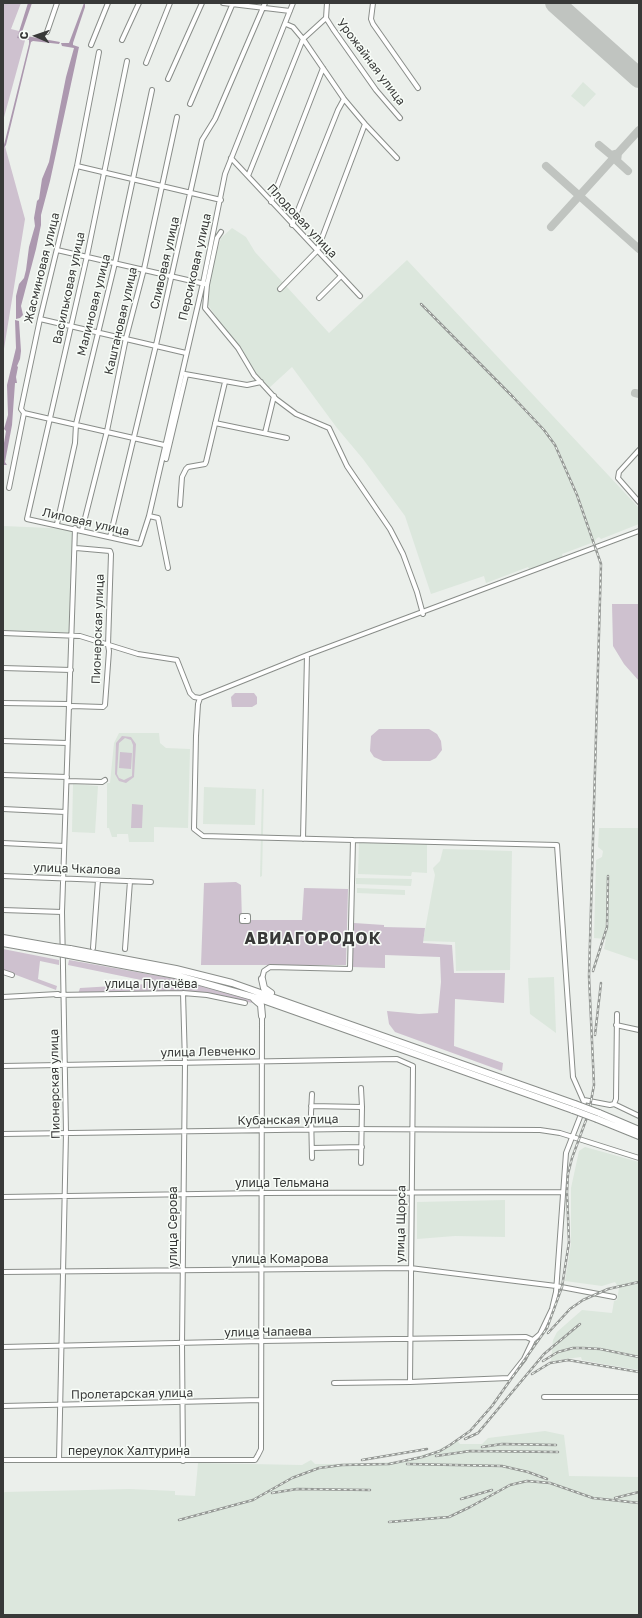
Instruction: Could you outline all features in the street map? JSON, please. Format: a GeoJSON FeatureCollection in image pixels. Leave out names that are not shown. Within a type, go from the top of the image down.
{"type":"FeatureCollection","features":[{"type":"Feature","properties":{"kind":"highway"},"geometry":{"type":"LineString","coordinates":[[3,938],[53,950]]}},
{"type":"Feature","properties":{"kind":"highway"},"geometry":{"type":"LineString","coordinates":[[3,943],[69,952],[256,988],[260,985],[262,979]]}},
{"type":"Feature","properties":{"kind":"highway"},"geometry":{"type":"LineString","coordinates":[[176,972],[291,1010]]}},
{"type":"Feature","properties":{"kind":"highway"},"geometry":{"type":"LineString","coordinates":[[262,979],[266,991],[285,998],[288,1002]]}},
{"type":"Feature","properties":{"kind":"highway"},"geometry":{"type":"LineString","coordinates":[[232,983],[288,1002],[328,1019],[639,1130]]}},
{"type":"Feature","properties":{"kind":"highway"},"geometry":{"type":"LineString","coordinates":[[237,992],[260,1002],[262,1016]]}},
{"type":"Feature","properties":{"kind":"highway"},"geometry":{"type":"LineString","coordinates":[[262,1016],[270,1006],[328,1019]]}},
{"type":"Feature","properties":{"kind":"highway"},"geometry":{"type":"LineString","coordinates":[[598,1116],[639,1136]]}},
{"type":"Feature","properties":{"kind":"street"},"geometry":{"type":"LineString","coordinates":[[48,32],[57,3]]}},
{"type":"Feature","properties":{"kind":"street"},"geometry":{"type":"LineString","coordinates":[[91,44],[108,3]]}},
{"type":"Feature","properties":{"kind":"street"},"geometry":{"type":"LineString","coordinates":[[122,40],[139,3]]}},
{"type":"Feature","properties":{"kind":"street"},"geometry":{"type":"LineString","coordinates":[[146,64],[170,3]]}},
{"type":"Feature","properties":{"kind":"street"},"geometry":{"type":"LineString","coordinates":[[168,79],[202,3]]}},
{"type":"Feature","properties":{"kind":"street"},"geometry":{"type":"LineString","coordinates":[[223,3],[290,11]]}},
{"type":"Feature","properties":{"kind":"street","name":"Сливовая улица"},"geometry":{"type":"LineString","coordinates":[[110,537],[172,276],[202,140],[216,119],[265,3]]}},
{"type":"Feature","properties":{"kind":"street","name":"Персиковая улица"},"geometry":{"type":"LineString","coordinates":[[140,544],[149,516],[180,374],[205,284],[226,174],[293,3]]}},
{"type":"Feature","properties":{"kind":"street","name":"Урожайная улица"},"geometry":{"type":"LineString","coordinates":[[303,39],[326,18],[328,3]]}},
{"type":"Feature","properties":{"kind":"street","name":"Урожайная улица"},"geometry":{"type":"LineString","coordinates":[[373,3],[371,19],[373,24],[418,88]]}},
{"type":"Feature","properties":{"kind":"street"},"geometry":{"type":"LineString","coordinates":[[190,104],[233,4]]}},
{"type":"Feature","properties":{"kind":"street","name":"Урожайная улица"},"geometry":{"type":"LineString","coordinates":[[326,18],[376,90],[400,118]]}},
{"type":"Feature","properties":{"kind":"street"},"geometry":{"type":"LineString","coordinates":[[286,24],[293,28],[303,39],[344,99],[397,158]]}},
{"type":"Feature","properties":{"kind":"street"},"geometry":{"type":"LineString","coordinates":[[248,176],[303,39]]}},
{"type":"Feature","properties":{"kind":"street","name":"Жасминовая улица"},"geometry":{"type":"LineString","coordinates":[[9,488],[24,413],[21,410],[40,319],[77,166],[99,52]]}},
{"type":"Feature","properties":{"kind":"street","name":"Васильковая улица"},"geometry":{"type":"LineString","coordinates":[[27,519],[87,256],[127,61]]}},
{"type":"Feature","properties":{"kind":"street"},"geometry":{"type":"LineString","coordinates":[[271,202],[323,68]]}},
{"type":"Feature","properties":{"kind":"street","name":"Малиновая улица"},"geometry":{"type":"LineString","coordinates":[[57,524],[75,443],[76,424],[115,263],[152,90]]}},
{"type":"Feature","properties":{"kind":"street"},"geometry":{"type":"LineString","coordinates":[[292,225],[338,110],[344,99]]}},
{"type":"Feature","properties":{"kind":"street","name":"Каштановая улица"},"geometry":{"type":"LineString","coordinates":[[82,530],[107,431],[126,338],[144,269],[177,117]]}},
{"type":"Feature","properties":{"kind":"street"},"geometry":{"type":"LineString","coordinates":[[280,289],[317,251],[365,124]]}},
{"type":"Feature","properties":{"kind":"street","name":"Плодовая улица"},"geometry":{"type":"LineString","coordinates":[[231,158],[360,296]]}},
{"type":"Feature","properties":{"kind":"street"},"geometry":{"type":"LineString","coordinates":[[77,166],[221,200]]}},
{"type":"Feature","properties":{"kind":"street"},"geometry":{"type":"LineString","coordinates":[[221,232],[217,238],[205,284],[205,308],[238,348],[254,376],[274,396],[296,414],[329,428],[347,466],[390,530],[403,554],[416,587],[423,614]]}},
{"type":"Feature","properties":{"kind":"street"},"geometry":{"type":"LineString","coordinates":[[57,250],[205,284]]}},
{"type":"Feature","properties":{"kind":"street"},"geometry":{"type":"LineString","coordinates":[[318,298],[341,276]]}},
{"type":"Feature","properties":{"kind":"street"},"geometry":{"type":"LineString","coordinates":[[40,319],[186,353]]}},
{"type":"Feature","properties":{"kind":"street"},"geometry":{"type":"LineString","coordinates":[[180,374],[247,385],[261,382]]}},
{"type":"Feature","properties":{"kind":"street"},"geometry":{"type":"LineString","coordinates":[[166,459],[186,375]]}},
{"type":"Feature","properties":{"kind":"street"},"geometry":{"type":"LineString","coordinates":[[180,505],[181,486],[186,469],[205,464],[206,462],[225,382]]}},
{"type":"Feature","properties":{"kind":"street"},"geometry":{"type":"LineString","coordinates":[[265,433],[274,396]]}},
{"type":"Feature","properties":{"kind":"street"},"geometry":{"type":"LineString","coordinates":[[24,413],[164,445]]}},
{"type":"Feature","properties":{"kind":"street"},"geometry":{"type":"LineString","coordinates":[[215,423],[287,438]]}},
{"type":"Feature","properties":{"kind":"street"},"geometry":{"type":"LineString","coordinates":[[639,450],[619,472],[618,478],[639,502]]}},
{"type":"Feature","properties":{"kind":"street"},"geometry":{"type":"LineString","coordinates":[[149,516],[158,518],[168,568]]}},
{"type":"Feature","properties":{"kind":"street","name":"Липовая улица"},"geometry":{"type":"LineString","coordinates":[[27,519],[57,524],[140,544]]}},
{"type":"Feature","properties":{"kind":"street","name":"Пионерская улица"},"geometry":{"type":"LineString","coordinates":[[59,1460],[66,1133],[62,988],[62,912],[67,743],[76,548],[75,528]]}},
{"type":"Feature","properties":{"kind":"street"},"geometry":{"type":"LineString","coordinates":[[3,633],[73,635],[138,654],[176,660],[190,693],[194,697],[200,698],[307,655],[423,614],[639,531]]}},
{"type":"Feature","properties":{"kind":"street","name":"Пионерская улица"},"geometry":{"type":"LineString","coordinates":[[69,706],[104,705],[109,651],[111,554],[110,551],[76,548]]}},
{"type":"Feature","properties":{"kind":"street"},"geometry":{"type":"LineString","coordinates":[[304,839],[307,655]]}},
{"type":"Feature","properties":{"kind":"street"},"geometry":{"type":"LineString","coordinates":[[3,668],[71,670]]}},
{"type":"Feature","properties":{"kind":"street"},"geometry":{"type":"LineString","coordinates":[[200,698],[198,704],[194,829],[202,836],[557,845],[573,1077],[584,1100],[582,1112],[566,1153],[556,1286],[550,1314],[540,1334],[532,1340],[524,1359],[509,1378],[334,1383]]}},
{"type":"Feature","properties":{"kind":"street"},"geometry":{"type":"LineString","coordinates":[[3,703],[69,706]]}},
{"type":"Feature","properties":{"kind":"street"},"geometry":{"type":"LineString","coordinates":[[3,741],[67,743]]}},
{"type":"Feature","properties":{"kind":"street"},"geometry":{"type":"LineString","coordinates":[[3,775],[102,782],[105,780]]}},
{"type":"Feature","properties":{"kind":"street"},"geometry":{"type":"LineString","coordinates":[[3,809],[65,812]]}},
{"type":"Feature","properties":{"kind":"street"},"geometry":{"type":"LineString","coordinates":[[262,979],[264,971],[270,967],[350,969],[353,840]]}},
{"type":"Feature","properties":{"kind":"street"},"geometry":{"type":"LineString","coordinates":[[3,843],[64,846]]}},
{"type":"Feature","properties":{"kind":"street","name":"улица Чкалова"},"geometry":{"type":"LineString","coordinates":[[3,876],[151,882]]}},
{"type":"Feature","properties":{"kind":"street"},"geometry":{"type":"LineString","coordinates":[[94,948],[98,880]]}},
{"type":"Feature","properties":{"kind":"street"},"geometry":{"type":"LineString","coordinates":[[125,949],[130,881]]}},
{"type":"Feature","properties":{"kind":"street"},"geometry":{"type":"LineString","coordinates":[[3,910],[62,912]]}},
{"type":"Feature","properties":{"kind":"street"},"geometry":{"type":"LineString","coordinates":[[3,972],[12,975]]}},
{"type":"Feature","properties":{"kind":"street"},"geometry":{"type":"LineString","coordinates":[[56,995],[62,988]]}},
{"type":"Feature","properties":{"kind":"street","name":"улица Пугачёва"},"geometry":{"type":"LineString","coordinates":[[3,997],[183,993],[207,995],[245,1003]]}},
{"type":"Feature","properties":{"kind":"street","name":"улица Серова"},"geometry":{"type":"LineString","coordinates":[[183,993],[185,1063],[183,1131],[183,1461]]}},
{"type":"Feature","properties":{"kind":"street"},"geometry":{"type":"LineString","coordinates":[[614,1104],[616,1099],[616,1014]]}},
{"type":"Feature","properties":{"kind":"street"},"geometry":{"type":"LineString","coordinates":[[261,1400],[262,1016]]}},
{"type":"Feature","properties":{"kind":"street"},"geometry":{"type":"LineString","coordinates":[[616,1025],[639,1030]]}},
{"type":"Feature","properties":{"kind":"street","name":"улица Левченко"},"geometry":{"type":"LineString","coordinates":[[3,1066],[397,1059],[413,1066]]}},
{"type":"Feature","properties":{"kind":"street","name":"улица Щорса"},"geometry":{"type":"LineString","coordinates":[[410,1382],[413,1066]]}},
{"type":"Feature","properties":{"kind":"street"},"geometry":{"type":"LineString","coordinates":[[361,1088],[361,1163]]}},
{"type":"Feature","properties":{"kind":"street"},"geometry":{"type":"LineString","coordinates":[[312,1094],[312,1158]]}},
{"type":"Feature","properties":{"kind":"street"},"geometry":{"type":"LineString","coordinates":[[584,1100],[610,1105],[614,1104],[639,1116]]}},
{"type":"Feature","properties":{"kind":"street"},"geometry":{"type":"LineString","coordinates":[[311,1106],[362,1107]]}},
{"type":"Feature","properties":{"kind":"street","name":"Кубанская улица"},"geometry":{"type":"LineString","coordinates":[[3,1134],[311,1129],[540,1130],[572,1136],[639,1158]]}},
{"type":"Feature","properties":{"kind":"street"},"geometry":{"type":"LineString","coordinates":[[312,1148],[362,1147]]}},
{"type":"Feature","properties":{"kind":"street","name":"улица Тельмана"},"geometry":{"type":"LineString","coordinates":[[3,1197],[262,1193],[562,1192]]}},
{"type":"Feature","properties":{"kind":"street","name":"улица Комарова"},"geometry":{"type":"LineString","coordinates":[[3,1272],[410,1268],[556,1286],[614,1297]]}},
{"type":"Feature","properties":{"kind":"street","name":"улица Чапаева"},"geometry":{"type":"LineString","coordinates":[[3,1347],[262,1341],[526,1338],[532,1340]]}},
{"type":"Feature","properties":{"kind":"street"},"geometry":{"type":"LineString","coordinates":[[544,1397],[639,1397]]}},
{"type":"Feature","properties":{"kind":"street","name":"Пролетарская улица"},"geometry":{"type":"LineString","coordinates":[[3,1406],[261,1400]]}},
{"type":"Feature","properties":{"kind":"street","name":"переулок Халтурина"},"geometry":{"type":"LineString","coordinates":[[3,1460],[255,1460],[261,1449],[261,1400]]}},
{"type":"Feature","properties":{"kind":"shaded area"},"geometry":{"type":"Polygon","coordinates":[[[3,3],[21,3],[11,29],[27,33],[3,121],[3,3]]]}},
{"type":"Feature","properties":{"kind":"shaded area"},"geometry":{"type":"Polygon","coordinates":[[[28,3],[32,3],[21,35],[60,42],[59,44],[31,42],[6,145],[3,149],[29,44],[29,40],[17,38],[28,3]]]}},
{"type":"Feature","properties":{"kind":"shaded area"},"geometry":{"type":"Polygon","coordinates":[[[84,3],[85,7],[73,43],[73,45],[79,47],[50,181],[41,215],[41,225],[36,249],[21,306],[23,315],[16,319],[16,296],[19,284],[24,278],[26,270],[29,247],[35,226],[34,218],[37,201],[39,199],[42,179],[49,162],[66,77],[74,48],[62,46],[61,43],[69,43],[84,3]]]}},
{"type":"Feature","properties":{"kind":"shaded area"},"geometry":{"type":"Polygon","coordinates":[[[583,82],[596,94],[584,107],[571,96],[583,82]]]}},
{"type":"Feature","properties":{"kind":"shaded area"},"geometry":{"type":"Polygon","coordinates":[[[3,139],[25,219],[3,355],[3,139]]]}},
{"type":"Feature","properties":{"kind":"shaded area"},"geometry":{"type":"Polygon","coordinates":[[[232,228],[246,237],[255,252],[329,333],[407,260],[639,508],[639,524],[601,539],[599,537],[594,542],[562,554],[563,558],[530,571],[528,567],[486,583],[484,576],[431,594],[405,516],[363,459],[337,428],[292,367],[269,388],[252,369],[206,302],[212,268],[221,238],[232,228]]]}},
{"type":"Feature","properties":{"kind":"shaded area"},"geometry":{"type":"Polygon","coordinates":[[[15,320],[19,321],[21,351],[17,366],[17,383],[15,383],[12,425],[5,462],[7,465],[4,465],[3,469],[3,449],[6,431],[4,429],[8,415],[7,385],[16,348],[15,320]]]}},
{"type":"Feature","properties":{"kind":"shaded area"},"geometry":{"type":"Polygon","coordinates":[[[3,526],[74,529],[71,633],[3,631],[3,526]]]}},
{"type":"Feature","properties":{"kind":"shaded area"},"geometry":{"type":"Polygon","coordinates":[[[612,604],[639,604],[639,681],[624,664],[613,646],[612,604]]]}},
{"type":"Feature","properties":{"kind":"shaded area"},"geometry":{"type":"Polygon","coordinates":[[[235,693],[254,693],[257,697],[257,704],[252,707],[232,707],[231,697],[235,693]]]}},
{"type":"Feature","properties":{"kind":"shaded area"},"geometry":{"type":"Polygon","coordinates":[[[379,729],[429,729],[437,734],[441,741],[442,750],[436,758],[430,761],[383,761],[374,757],[370,751],[371,736],[379,729]]]}},
{"type":"Feature","properties":{"kind":"shaded area"},"geometry":{"type":"Polygon","coordinates":[[[119,733],[159,733],[160,743],[166,748],[190,749],[188,828],[154,827],[154,842],[129,842],[128,834],[117,834],[117,837],[112,837],[109,828],[107,828],[107,783],[110,783],[114,743],[119,733]]]}},
{"type":"Feature","properties":{"kind":"shaded area"},"geometry":{"type":"Polygon","coordinates":[[[122,736],[131,737],[136,744],[134,777],[126,783],[119,781],[115,774],[116,743],[122,736]],[[125,738],[119,743],[117,774],[119,778],[124,780],[132,776],[133,745],[131,740],[125,738]]]}},
{"type":"Feature","properties":{"kind":"shaded area"},"geometry":{"type":"Polygon","coordinates":[[[120,752],[132,753],[131,769],[119,768],[120,752]]]}},
{"type":"Feature","properties":{"kind":"shaded area"},"geometry":{"type":"Polygon","coordinates":[[[73,784],[98,786],[95,833],[72,832],[73,784]]]}},
{"type":"Feature","properties":{"kind":"shaded area"},"geometry":{"type":"Polygon","coordinates":[[[204,787],[256,789],[255,825],[203,824],[204,787]]]}},
{"type":"Feature","properties":{"kind":"shaded area"},"geometry":{"type":"Polygon","coordinates":[[[262,789],[264,789],[262,876],[260,877],[262,789]]]}},
{"type":"Feature","properties":{"kind":"shaded area"},"geometry":{"type":"Polygon","coordinates":[[[132,804],[143,805],[142,828],[131,828],[132,804]]]}},
{"type":"Feature","properties":{"kind":"shaded area"},"geometry":{"type":"Polygon","coordinates":[[[599,828],[639,828],[639,961],[604,949],[606,939],[594,938],[596,860],[602,857],[603,851],[598,847],[599,828]]]}},
{"type":"Feature","properties":{"kind":"shaded area"},"geometry":{"type":"Polygon","coordinates":[[[359,843],[427,844],[427,873],[412,872],[411,876],[358,874],[359,843]]]}},
{"type":"Feature","properties":{"kind":"shaded area"},"geometry":{"type":"Polygon","coordinates":[[[443,849],[512,851],[510,970],[456,971],[455,942],[423,941],[435,875],[433,868],[440,861],[443,849]]]}},
{"type":"Feature","properties":{"kind":"shaded area"},"geometry":{"type":"Polygon","coordinates":[[[356,878],[412,879],[411,886],[356,884],[356,878]]]}},
{"type":"Feature","properties":{"kind":"shaded area"},"geometry":{"type":"Polygon","coordinates":[[[236,882],[241,885],[242,922],[248,920],[302,920],[304,888],[348,889],[346,965],[201,965],[204,883],[236,882]]]}},
{"type":"Feature","properties":{"kind":"shaded area"},"geometry":{"type":"Polygon","coordinates":[[[357,888],[405,890],[405,895],[357,893],[357,888]]]}},
{"type":"Feature","properties":{"kind":"shaded area"},"geometry":{"type":"Polygon","coordinates":[[[354,923],[384,925],[384,927],[425,928],[423,943],[452,945],[454,973],[505,973],[504,1003],[455,999],[454,1046],[503,1063],[502,1071],[395,1032],[389,1024],[387,1011],[419,1014],[438,1013],[441,982],[440,957],[385,955],[385,968],[352,967],[354,923]]]}},
{"type":"Feature","properties":{"kind":"shaded area"},"geometry":{"type":"Polygon","coordinates":[[[3,949],[59,960],[59,965],[40,961],[38,979],[57,986],[56,990],[3,970],[3,949]]]}},
{"type":"Feature","properties":{"kind":"shaded area"},"geometry":{"type":"Polygon","coordinates":[[[69,960],[176,979],[250,1000],[252,1003],[208,993],[179,991],[125,991],[78,994],[80,988],[147,984],[141,980],[68,965],[69,960]]]}},
{"type":"Feature","properties":{"kind":"shaded area"},"geometry":{"type":"Polygon","coordinates":[[[554,977],[556,1033],[530,1014],[528,978],[554,977]]]}},
{"type":"Feature","properties":{"kind":"shaded area"},"geometry":{"type":"Polygon","coordinates":[[[585,1147],[639,1162],[639,1370],[582,1360],[581,1357],[551,1361],[553,1340],[557,1332],[582,1310],[612,1313],[614,1301],[617,1300],[619,1288],[615,1282],[602,1286],[565,1281],[571,1244],[571,1188],[579,1151],[585,1147]]]}},
{"type":"Feature","properties":{"kind":"shaded area"},"geometry":{"type":"Polygon","coordinates":[[[505,1200],[505,1237],[455,1236],[417,1239],[417,1202],[505,1200]]]}},
{"type":"Feature","properties":{"kind":"shaded area"},"geometry":{"type":"Polygon","coordinates":[[[545,1431],[564,1435],[569,1476],[639,1477],[639,1615],[3,1615],[3,1493],[5,1492],[129,1489],[175,1491],[175,1495],[195,1496],[198,1463],[302,1465],[311,1460],[315,1464],[400,1462],[436,1451],[457,1440],[460,1444],[482,1444],[488,1438],[545,1431]]]}},
{"type":"Feature","properties":{"kind":"taxiway"},"geometry":{"type":"LineString","coordinates":[[551,227],[639,130]]}},
{"type":"Feature","properties":{"kind":"taxiway"},"geometry":{"type":"LineString","coordinates":[[599,145],[611,155],[618,153],[617,161],[628,171]]}},
{"type":"Feature","properties":{"kind":"taxiway"},"geometry":{"type":"LineString","coordinates":[[546,166],[639,249]]}},
{"type":"Feature","properties":{"kind":"taxiway"},"geometry":{"type":"LineString","coordinates":[[635,393],[639,394]]}},
{"type":"Feature","properties":{"kind":"runway"},"geometry":{"type":"LineString","coordinates":[[555,3],[639,78]]}},
{"type":"Feature","properties":{"kind":"railway"},"geometry":{"type":"LineString","coordinates":[[179,1520],[253,1500],[292,1478],[319,1468],[342,1465],[389,1464],[422,1457],[440,1451],[450,1445],[470,1431],[492,1406],[547,1328],[562,1287],[569,1242],[567,1192],[568,1174],[572,1158],[589,1112],[594,1085],[589,976],[601,564],[577,495],[555,445],[544,430],[513,397],[421,304]]}},
{"type":"Feature","properties":{"kind":"railway"},"geometry":{"type":"LineString","coordinates":[[593,971],[607,927],[608,876]]}},
{"type":"Feature","properties":{"kind":"railway"},"geometry":{"type":"LineString","coordinates":[[595,1035],[601,983]]}},
{"type":"Feature","properties":{"kind":"railway"},"geometry":{"type":"LineString","coordinates":[[548,1333],[570,1309],[583,1300],[608,1289],[639,1282]]}},
{"type":"Feature","properties":{"kind":"railway"},"geometry":{"type":"LineString","coordinates":[[465,1439],[478,1433],[544,1354],[580,1324]]}},
{"type":"Feature","properties":{"kind":"railway"},"geometry":{"type":"LineString","coordinates":[[543,1361],[558,1352],[573,1348],[600,1349],[639,1357]]}},
{"type":"Feature","properties":{"kind":"railway"},"geometry":{"type":"LineString","coordinates":[[532,1374],[550,1363],[568,1360],[639,1372]]}},
{"type":"Feature","properties":{"kind":"railway"},"geometry":{"type":"LineString","coordinates":[[482,1447],[502,1444],[556,1445]]}},
{"type":"Feature","properties":{"kind":"railway"},"geometry":{"type":"LineString","coordinates":[[362,1460],[427,1449]]}},
{"type":"Feature","properties":{"kind":"railway"},"geometry":{"type":"LineString","coordinates":[[436,1456],[470,1451],[558,1452]]}},
{"type":"Feature","properties":{"kind":"railway"},"geometry":{"type":"LineString","coordinates":[[407,1464],[502,1466],[528,1472],[547,1479]]}},
{"type":"Feature","properties":{"kind":"railway"},"geometry":{"type":"LineString","coordinates":[[389,1522],[449,1517],[510,1485],[527,1481],[550,1483],[593,1498],[639,1503]]}},
{"type":"Feature","properties":{"kind":"railway"},"geometry":{"type":"LineString","coordinates":[[272,1493],[297,1489],[370,1490]]}},
{"type":"Feature","properties":{"kind":"railway"},"geometry":{"type":"LineString","coordinates":[[461,1499],[492,1490]]}},
{"type":"Feature","properties":{"kind":"railway"},"geometry":{"type":"LineString","coordinates":[[615,1498],[639,1492]]}},
{"type":"Feature","properties":{"kind":"district","name":"АВИАГОРОДОК"},"geometry":{"type":"Point","coordinates":[313,939]}}]}
